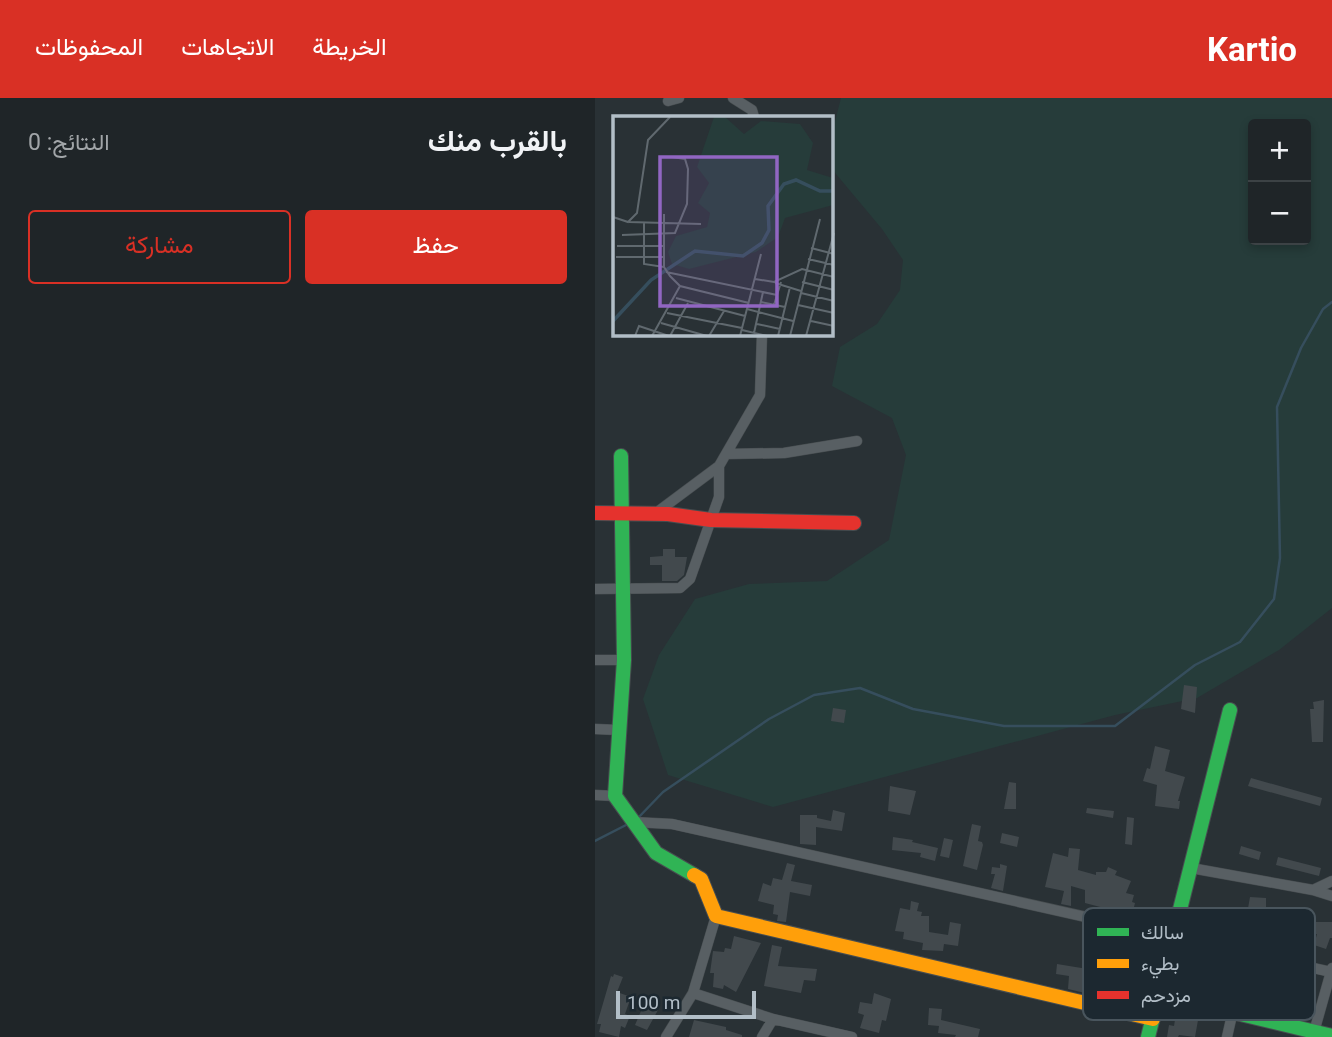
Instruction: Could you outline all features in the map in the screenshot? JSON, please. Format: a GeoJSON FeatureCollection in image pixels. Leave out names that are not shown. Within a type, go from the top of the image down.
{"type":"FeatureCollection","features":[{"type":"Feature","properties":{"kind":"street"},"geometry":{"type":"LineString","coordinates":[[733,98],[752,110],[754,116]]}},
{"type":"Feature","properties":{"kind":"street"},"geometry":{"type":"LineString","coordinates":[[656,513],[719,466],[760,395],[762,336]]}},
{"type":"Feature","properties":{"kind":"street"},"geometry":{"type":"LineString","coordinates":[[726,454],[784,453],[857,441]]}},
{"type":"Feature","properties":{"kind":"street"},"geometry":{"type":"LineString","coordinates":[[621,456],[624,660],[615,796],[656,853],[701,879],[716,916],[693,993],[666,1037]]}},
{"type":"Feature","properties":{"kind":"street"},"geometry":{"type":"LineString","coordinates":[[595,589],[680,588],[690,579],[719,497],[719,466]]}},
{"type":"Feature","properties":{"kind":"street"},"geometry":{"type":"LineString","coordinates":[[595,513],[656,513],[711,520],[854,523]]}},
{"type":"Feature","properties":{"kind":"street"},"geometry":{"type":"LineString","coordinates":[[595,660],[624,660]]}},
{"type":"Feature","properties":{"kind":"street"},"geometry":{"type":"LineString","coordinates":[[1181,908],[1230,710]]}},
{"type":"Feature","properties":{"kind":"street"},"geometry":{"type":"LineString","coordinates":[[595,730],[618,730]]}},
{"type":"Feature","properties":{"kind":"street"},"geometry":{"type":"LineString","coordinates":[[595,795],[615,796]]}},
{"type":"Feature","properties":{"kind":"street"},"geometry":{"type":"LineString","coordinates":[[633,822],[672,824],[1083,917]]}},
{"type":"Feature","properties":{"kind":"street"},"geometry":{"type":"LineString","coordinates":[[1191,868],[1313,890],[1332,896]]}},
{"type":"Feature","properties":{"kind":"street"},"geometry":{"type":"LineString","coordinates":[[1313,890],[1332,881]]}},
{"type":"Feature","properties":{"kind":"street"},"geometry":{"type":"LineString","coordinates":[[716,916],[1083,1003]]}},
{"type":"Feature","properties":{"kind":"street"},"geometry":{"type":"LineString","coordinates":[[1314,1032],[1331,970]]}},
{"type":"Feature","properties":{"kind":"street"},"geometry":{"type":"LineString","coordinates":[[693,993],[773,1019],[852,1037]]}},
{"type":"Feature","properties":{"kind":"street"},"geometry":{"type":"LineString","coordinates":[[762,1037],[773,1019]]}},
{"type":"Feature","properties":{"kind":"street"},"geometry":{"type":"LineString","coordinates":[[1148,1037],[1153,1020]]}},
{"type":"Feature","properties":{"kind":"street"},"geometry":{"type":"LineString","coordinates":[[1265,1020],[1332,1036]]}},
{"type":"Feature","properties":{"kind":"green space"},"geometry":{"type":"Polygon","coordinates":[[[841,98],[1332,98],[1332,608],[1279,650],[1197,698],[1115,715],[773,807],[668,775],[643,699],[659,655],[695,599],[749,584],[827,581],[889,540],[906,455],[892,418],[832,386],[840,347],[877,324],[900,290],[903,260],[882,229],[833,170],[833,129],[841,98]]]}},
{"type":"Feature","properties":{"kind":"building"},"geometry":{"type":"Polygon","coordinates":[[[663,549],[675,549],[675,557],[687,557],[684,575],[677,581],[662,581],[662,565],[650,565],[650,557],[663,556],[663,549]]]}},
{"type":"Feature","properties":{"kind":"building"},"geometry":{"type":"Polygon","coordinates":[[[1184,685],[1197,687],[1195,713],[1181,709],[1184,685]]]}},
{"type":"Feature","properties":{"kind":"building"},"geometry":{"type":"Polygon","coordinates":[[[1324,700],[1323,742],[1312,742],[1310,709],[1314,709],[1313,702],[1324,700]]]}},
{"type":"Feature","properties":{"kind":"building"},"geometry":{"type":"Polygon","coordinates":[[[833,708],[846,710],[844,723],[831,721],[833,708]]]}},
{"type":"Feature","properties":{"kind":"building"},"geometry":{"type":"Polygon","coordinates":[[[1155,746],[1170,750],[1165,771],[1185,777],[1178,801],[1179,809],[1155,806],[1157,785],[1143,781],[1147,768],[1150,769],[1155,746]]]}},
{"type":"Feature","properties":{"kind":"building"},"geometry":{"type":"Polygon","coordinates":[[[1251,778],[1322,798],[1320,806],[1248,786],[1251,778]]]}},
{"type":"Feature","properties":{"kind":"building"},"geometry":{"type":"Polygon","coordinates":[[[1009,782],[1016,783],[1016,809],[1004,809],[1009,782]]]}},
{"type":"Feature","properties":{"kind":"building"},"geometry":{"type":"Polygon","coordinates":[[[890,786],[916,791],[910,815],[888,811],[890,786]]]}},
{"type":"Feature","properties":{"kind":"building"},"geometry":{"type":"Polygon","coordinates":[[[1087,808],[1114,811],[1113,818],[1086,813],[1087,808]]]}},
{"type":"Feature","properties":{"kind":"building"},"geometry":{"type":"Polygon","coordinates":[[[833,810],[845,813],[842,831],[816,827],[816,845],[800,844],[800,815],[817,815],[817,818],[831,821],[833,810]]]}},
{"type":"Feature","properties":{"kind":"building"},"geometry":{"type":"Polygon","coordinates":[[[1127,817],[1134,818],[1132,845],[1125,844],[1127,817]]]}},
{"type":"Feature","properties":{"kind":"building"},"geometry":{"type":"Polygon","coordinates":[[[972,824],[981,826],[978,841],[983,845],[977,870],[963,866],[972,824]]]}},
{"type":"Feature","properties":{"kind":"building"},"geometry":{"type":"Polygon","coordinates":[[[1002,833],[1019,837],[1017,847],[1000,843],[1002,833]]]}},
{"type":"Feature","properties":{"kind":"building"},"geometry":{"type":"Polygon","coordinates":[[[893,837],[938,848],[935,861],[920,857],[921,853],[892,850],[893,837]]]}},
{"type":"Feature","properties":{"kind":"building"},"geometry":{"type":"Polygon","coordinates":[[[944,838],[953,840],[949,858],[940,856],[944,838]]]}},
{"type":"Feature","properties":{"kind":"building"},"geometry":{"type":"Polygon","coordinates":[[[1241,846],[1261,852],[1259,860],[1239,854],[1241,846]]]}},
{"type":"Feature","properties":{"kind":"building"},"geometry":{"type":"Polygon","coordinates":[[[1069,848],[1080,849],[1078,870],[1096,875],[1096,872],[1106,872],[1108,867],[1117,871],[1115,875],[1131,881],[1126,893],[1134,895],[1134,908],[1104,908],[1085,903],[1085,890],[1071,886],[1071,906],[1061,904],[1064,891],[1045,887],[1053,853],[1068,857],[1069,848]]]}},
{"type":"Feature","properties":{"kind":"building"},"geometry":{"type":"Polygon","coordinates":[[[1278,857],[1321,868],[1319,876],[1276,865],[1278,857]]]}},
{"type":"Feature","properties":{"kind":"building"},"geometry":{"type":"Polygon","coordinates":[[[787,863],[795,865],[791,881],[812,885],[810,896],[790,892],[786,922],[777,921],[778,915],[773,914],[774,905],[758,901],[763,883],[771,886],[773,878],[782,880],[787,863]]]}},
{"type":"Feature","properties":{"kind":"building"},"geometry":{"type":"Polygon","coordinates":[[[1000,864],[1007,866],[1003,891],[991,888],[995,874],[991,874],[992,867],[1000,868],[1000,864]]]}},
{"type":"Feature","properties":{"kind":"building"},"geometry":{"type":"Polygon","coordinates":[[[1250,897],[1266,898],[1266,908],[1248,908],[1250,897]]]}},
{"type":"Feature","properties":{"kind":"building"},"geometry":{"type":"Polygon","coordinates":[[[911,901],[919,903],[917,911],[922,912],[921,916],[929,916],[929,932],[948,935],[950,922],[961,924],[958,946],[944,944],[943,951],[922,950],[923,943],[903,939],[904,932],[895,931],[900,908],[910,910],[911,901]]]}},
{"type":"Feature","properties":{"kind":"building"},"geometry":{"type":"Polygon","coordinates":[[[1315,922],[1332,922],[1332,938],[1326,949],[1315,945],[1315,922]]]}},
{"type":"Feature","properties":{"kind":"building"},"geometry":{"type":"Polygon","coordinates":[[[734,936],[761,943],[736,992],[724,985],[723,989],[713,987],[714,973],[710,973],[713,951],[724,952],[725,948],[731,949],[734,936]]]}},
{"type":"Feature","properties":{"kind":"building"},"geometry":{"type":"Polygon","coordinates":[[[772,945],[782,947],[778,966],[817,969],[815,981],[804,980],[801,993],[764,986],[772,945]]]}},
{"type":"Feature","properties":{"kind":"building"},"geometry":{"type":"Polygon","coordinates":[[[1057,964],[1083,968],[1083,993],[1068,989],[1069,976],[1056,974],[1057,964]]]}},
{"type":"Feature","properties":{"kind":"building"},"geometry":{"type":"Polygon","coordinates":[[[614,974],[623,977],[617,992],[631,997],[625,1014],[630,1016],[625,1028],[621,1026],[619,1037],[599,1032],[601,1024],[597,1024],[611,976],[614,974]]]}},
{"type":"Feature","properties":{"kind":"building"},"geometry":{"type":"Polygon","coordinates":[[[874,993],[891,999],[886,1021],[882,1020],[879,1033],[860,1028],[864,1015],[858,1013],[860,1002],[872,1004],[874,993]]]}},
{"type":"Feature","properties":{"kind":"building"},"geometry":{"type":"Polygon","coordinates":[[[644,1004],[658,1010],[647,1030],[635,1025],[644,1004]]]}},
{"type":"Feature","properties":{"kind":"building"},"geometry":{"type":"Polygon","coordinates":[[[929,1008],[942,1009],[941,1020],[980,1029],[978,1037],[955,1037],[956,1035],[938,1033],[939,1026],[928,1025],[929,1008]]]}},
{"type":"Feature","properties":{"kind":"building"},"geometry":{"type":"Polygon","coordinates":[[[694,1020],[726,1027],[726,1030],[742,1037],[689,1037],[694,1020]]]}},
{"type":"Feature","properties":{"kind":"building"},"geometry":{"type":"Polygon","coordinates":[[[1175,1020],[1198,1020],[1195,1037],[1167,1037],[1169,1025],[1174,1026],[1175,1020]]]}},
{"type":"Feature","properties":{"kind":"waterway"},"geometry":{"type":"LineString","coordinates":[[637,819],[663,792],[769,719],[814,695],[860,688],[913,709],[1004,726],[1115,726],[1195,665],[1240,642],[1274,599],[1280,558],[1277,407],[1301,348],[1323,309],[1332,302]]}},
{"type":"Feature","properties":{"kind":"waterway"},"geometry":{"type":"LineString","coordinates":[[595,841],[628,824]]}},
{"type":"Feature","properties":{"kind":"traffic: fast"},"geometry":{"type":"LineString","coordinates":[[621,456],[624,660],[615,796],[656,853],[694,875]]}},
{"type":"Feature","properties":{"kind":"traffic: fast"},"geometry":{"type":"LineString","coordinates":[[1180,908],[1230,710]]}},
{"type":"Feature","properties":{"kind":"traffic: fast"},"geometry":{"type":"LineString","coordinates":[[1148,1037],[1152,1020]]}},
{"type":"Feature","properties":{"kind":"traffic: fast"},"geometry":{"type":"LineString","coordinates":[[1265,1020],[1332,1036]]}},
{"type":"Feature","properties":{"kind":"traffic: slow"},"geometry":{"type":"LineString","coordinates":[[694,875],[701,879],[716,916],[1083,1003]]}},
{"type":"Feature","properties":{"kind":"traffic: jam"},"geometry":{"type":"LineString","coordinates":[[595,513],[668,514],[711,520],[854,523]]}}]}
